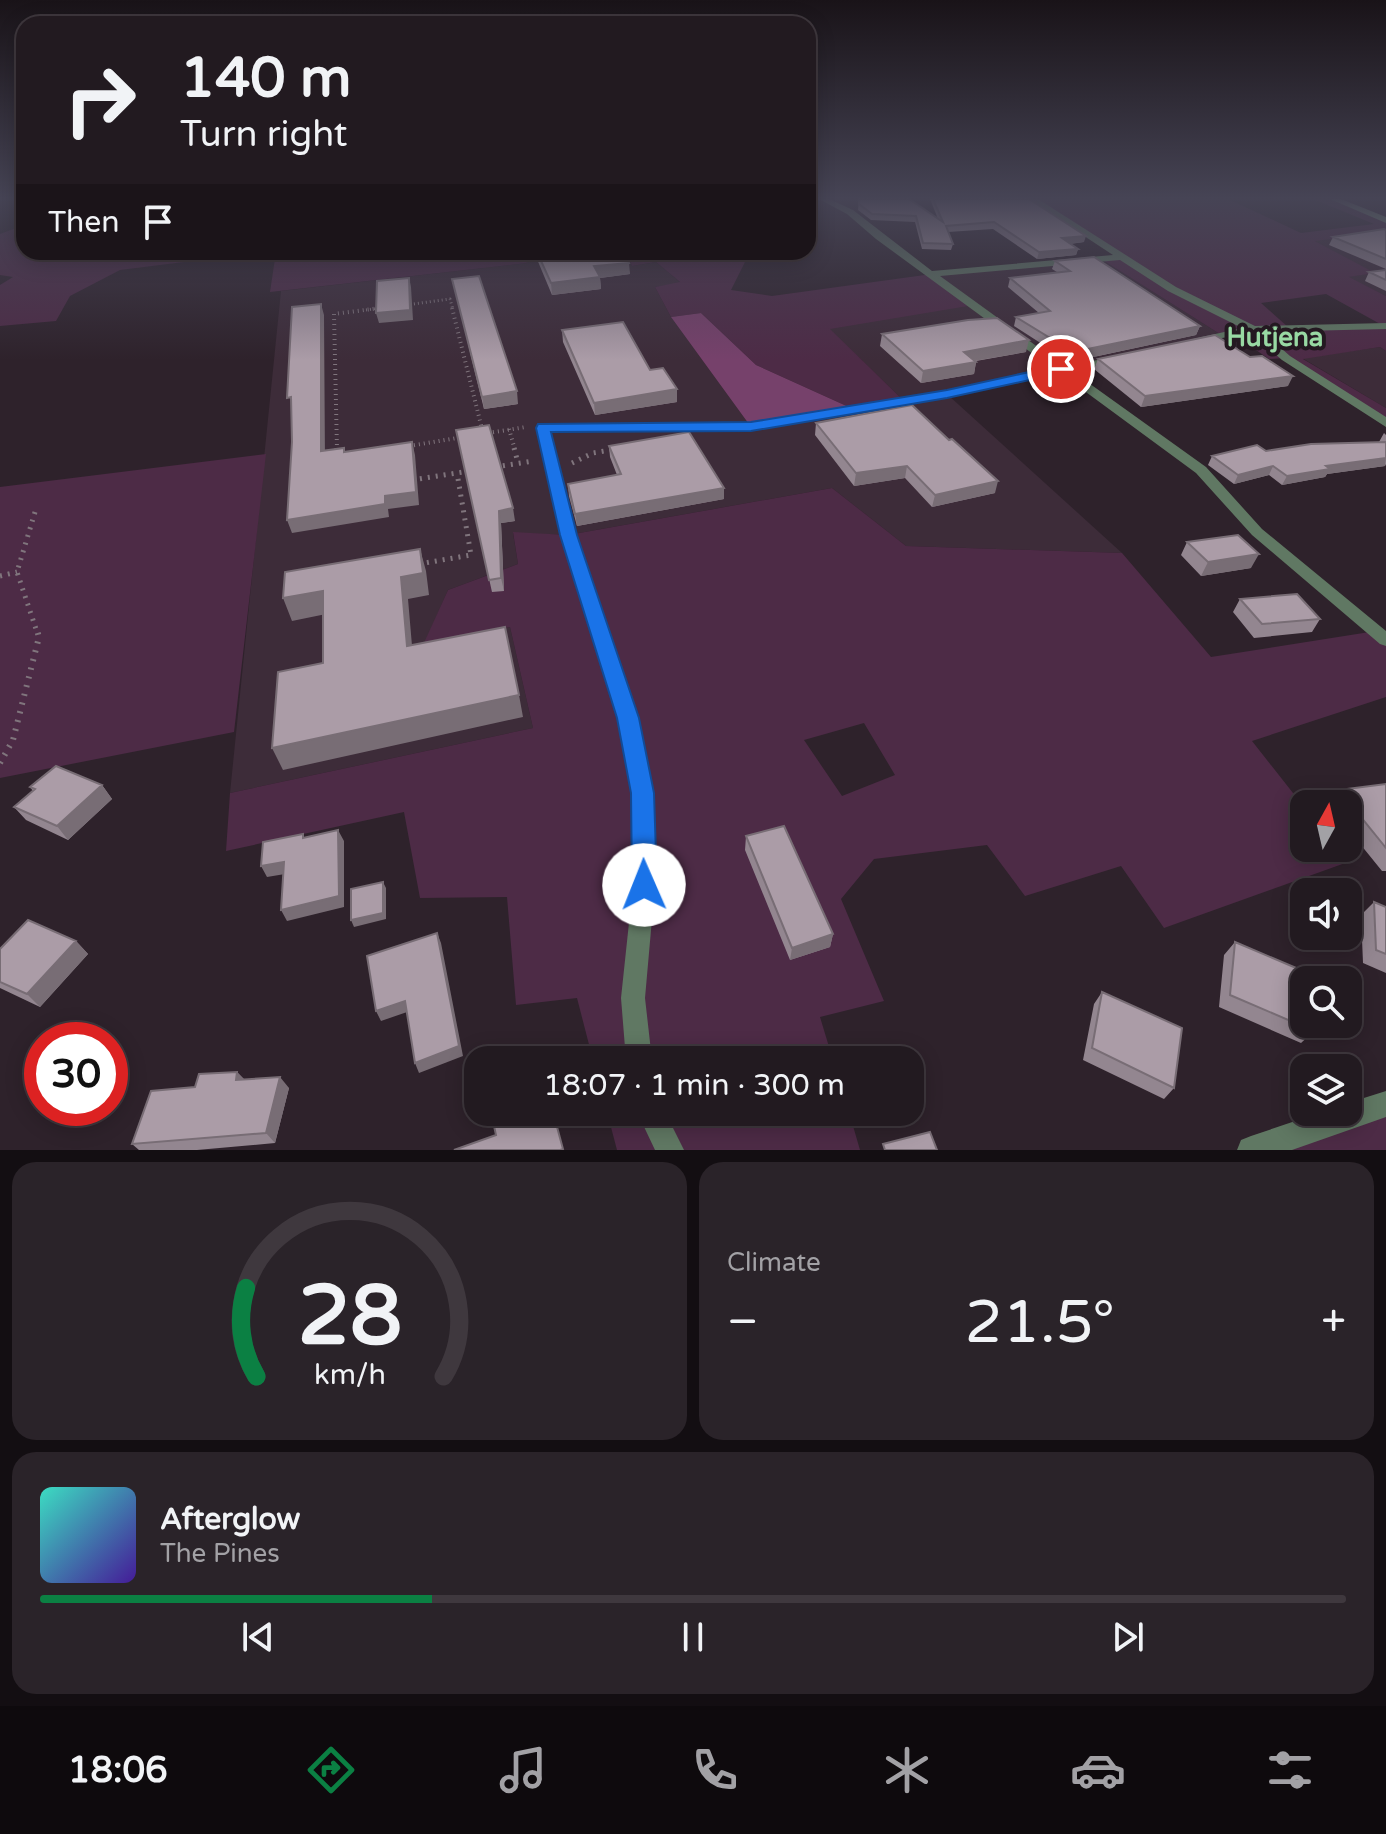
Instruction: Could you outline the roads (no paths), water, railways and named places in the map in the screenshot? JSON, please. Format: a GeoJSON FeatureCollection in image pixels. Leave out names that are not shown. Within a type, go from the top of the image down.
{"type":"FeatureCollection","features":[{"type":"Feature","properties":{"kind":"street"},"geometry":{"type":"LineString","coordinates":[[901,253],[1201,470],[1257,532],[1386,640]]}},
{"type":"Feature","properties":{"kind":"street"},"geometry":{"type":"LineString","coordinates":[[1115,253],[1172,289],[1253,329],[1286,358],[1386,423]]}},
{"type":"Feature","properties":{"kind":"street"},"geometry":{"type":"LineString","coordinates":[[932,274],[1122,257]]}},
{"type":"Feature","properties":{"kind":"street"},"geometry":{"type":"LineString","coordinates":[[1179,345],[1253,329],[1386,326]]}},
{"type":"Feature","properties":{"kind":"street"},"geometry":{"type":"LineString","coordinates":[[638,1046],[633,998],[644,885],[642,793],[628,718],[568,535],[543,428],[751,427],[947,394],[1134,354]]}},
{"type":"Feature","properties":{"kind":"street"},"geometry":{"type":"LineString","coordinates":[[1251,1150],[1386,1104]]}},
{"type":"Feature","properties":{"kind":"street"},"geometry":{"type":"LineString","coordinates":[[658,1126],[670,1150]]}},
{"type":"Feature","properties":{"kind":"district","name":"Hutjena"},"geometry":{"type":"Point","coordinates":[1275,337]}}]}
